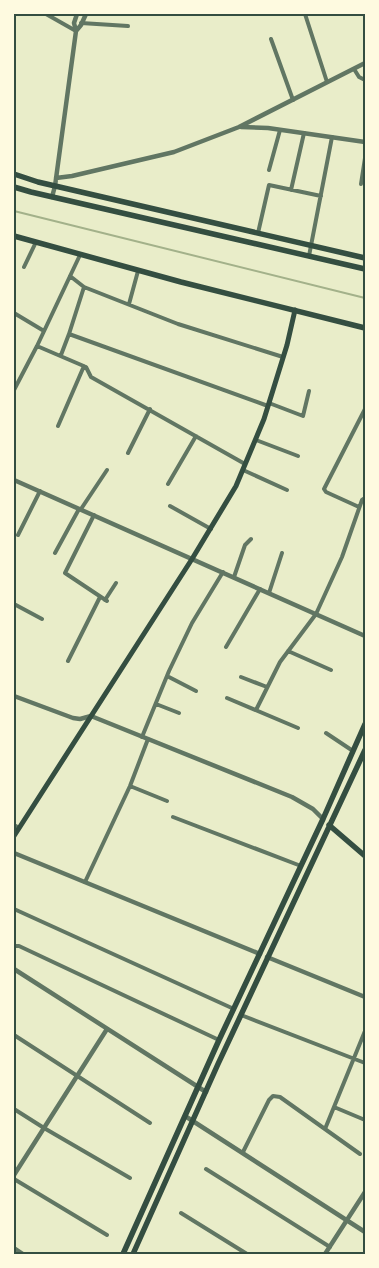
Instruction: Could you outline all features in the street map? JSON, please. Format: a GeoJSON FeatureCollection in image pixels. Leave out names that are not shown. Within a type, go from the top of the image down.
{"type":"FeatureCollection","features":[{"type":"Feature","properties":{"kind":"main road"},"geometry":{"type":"LineString","coordinates":[[14,174],[54,186],[365,258]]}},
{"type":"Feature","properties":{"kind":"main road"},"geometry":{"type":"LineString","coordinates":[[14,186],[52,197],[365,269]]}},
{"type":"Feature","properties":{"kind":"main road"},"geometry":{"type":"LineString","coordinates":[[191,229],[194,218]]}},
{"type":"Feature","properties":{"kind":"main road"},"geometry":{"type":"LineString","coordinates":[[14,236],[138,271],[365,328]]}},
{"type":"Feature","properties":{"kind":"main road"},"geometry":{"type":"LineString","coordinates":[[14,836],[16,826],[91,716],[192,559],[236,486],[269,404],[295,310]]}},
{"type":"Feature","properties":{"kind":"main road"},"geometry":{"type":"LineString","coordinates":[[123,1254],[219,1040],[323,819],[365,724]]}},
{"type":"Feature","properties":{"kind":"main road"},"geometry":{"type":"LineString","coordinates":[[133,1254],[267,957],[365,750]]}},
{"type":"Feature","properties":{"kind":"main road"},"geometry":{"type":"LineString","coordinates":[[323,819],[365,856]]}},
{"type":"Feature","properties":{"kind":"main road"},"geometry":{"type":"LineString","coordinates":[[260,954],[267,957]]}},
{"type":"Feature","properties":{"kind":"street"},"geometry":{"type":"LineString","coordinates":[[46,14],[76,31]]}},
{"type":"Feature","properties":{"kind":"street"},"geometry":{"type":"LineString","coordinates":[[52,197],[76,31],[74,23],[77,14]]}},
{"type":"Feature","properties":{"kind":"street"},"geometry":{"type":"LineString","coordinates":[[76,31],[86,14]]}},
{"type":"Feature","properties":{"kind":"street"},"geometry":{"type":"LineString","coordinates":[[305,14],[327,82]]}},
{"type":"Feature","properties":{"kind":"street"},"geometry":{"type":"LineString","coordinates":[[82,23],[128,26]]}},
{"type":"Feature","properties":{"kind":"street"},"geometry":{"type":"LineString","coordinates":[[270,39],[293,100]]}},
{"type":"Feature","properties":{"kind":"street"},"geometry":{"type":"LineString","coordinates":[[56,178],[174,152],[239,127],[365,63]]}},
{"type":"Feature","properties":{"kind":"street"},"geometry":{"type":"LineString","coordinates":[[354,69],[365,80]]}},
{"type":"Feature","properties":{"kind":"street"},"geometry":{"type":"LineString","coordinates":[[239,127],[280,130],[365,142]]}},
{"type":"Feature","properties":{"kind":"street"},"geometry":{"type":"LineString","coordinates":[[269,170],[280,130]]}},
{"type":"Feature","properties":{"kind":"street"},"geometry":{"type":"LineString","coordinates":[[292,190],[304,133]]}},
{"type":"Feature","properties":{"kind":"street"},"geometry":{"type":"LineString","coordinates":[[309,256],[332,137]]}},
{"type":"Feature","properties":{"kind":"street"},"geometry":{"type":"LineString","coordinates":[[361,184],[365,158]]}},
{"type":"Feature","properties":{"kind":"street"},"geometry":{"type":"LineString","coordinates":[[258,234],[269,185],[321,196]]}},
{"type":"Feature","properties":{"kind":"street"},"geometry":{"type":"LineString","coordinates":[[24,267],[36,242]]}},
{"type":"Feature","properties":{"kind":"street"},"geometry":{"type":"LineString","coordinates":[[14,390],[80,255]]}},
{"type":"Feature","properties":{"kind":"street"},"geometry":{"type":"LineString","coordinates":[[129,304],[138,271]]}},
{"type":"Feature","properties":{"kind":"street"},"geometry":{"type":"LineString","coordinates":[[70,276],[84,287],[178,324],[283,357]]}},
{"type":"Feature","properties":{"kind":"street"},"geometry":{"type":"LineString","coordinates":[[61,355],[84,287]]}},
{"type":"Feature","properties":{"kind":"street"},"geometry":{"type":"LineString","coordinates":[[14,313],[44,331]]}},
{"type":"Feature","properties":{"kind":"street"},"geometry":{"type":"LineString","coordinates":[[69,334],[303,416],[309,391]]}},
{"type":"Feature","properties":{"kind":"street"},"geometry":{"type":"LineString","coordinates":[[37,346],[86,367],[91,377],[196,436],[244,467],[288,490]]}},
{"type":"Feature","properties":{"kind":"street"},"geometry":{"type":"LineString","coordinates":[[58,426],[84,366]]}},
{"type":"Feature","properties":{"kind":"street"},"geometry":{"type":"LineString","coordinates":[[359,507],[326,492],[324,489],[365,409]]}},
{"type":"Feature","properties":{"kind":"street"},"geometry":{"type":"LineString","coordinates":[[128,453],[151,410]]}},
{"type":"Feature","properties":{"kind":"street"},"geometry":{"type":"LineString","coordinates":[[168,484],[196,436]]}},
{"type":"Feature","properties":{"kind":"street"},"geometry":{"type":"LineString","coordinates":[[256,440],[298,456]]}},
{"type":"Feature","properties":{"kind":"street"},"geometry":{"type":"LineString","coordinates":[[55,553],[80,509],[107,470]]}},
{"type":"Feature","properties":{"kind":"street"},"geometry":{"type":"LineString","coordinates":[[14,480],[365,636]]}},
{"type":"Feature","properties":{"kind":"street"},"geometry":{"type":"LineString","coordinates":[[18,535],[40,491]]}},
{"type":"Feature","properties":{"kind":"street"},"geometry":{"type":"LineString","coordinates":[[256,710],[280,662],[316,614],[342,557],[359,507],[365,498]]}},
{"type":"Feature","properties":{"kind":"street"},"geometry":{"type":"LineString","coordinates":[[170,506],[210,529]]}},
{"type":"Feature","properties":{"kind":"street"},"geometry":{"type":"LineString","coordinates":[[94,515],[65,573],[106,601],[116,583]]}},
{"type":"Feature","properties":{"kind":"street"},"geometry":{"type":"LineString","coordinates":[[234,577],[245,545],[251,539]]}},
{"type":"Feature","properties":{"kind":"street"},"geometry":{"type":"LineString","coordinates":[[269,593],[282,553]]}},
{"type":"Feature","properties":{"kind":"street"},"geometry":{"type":"LineString","coordinates":[[142,737],[167,676],[192,624],[223,572]]}},
{"type":"Feature","properties":{"kind":"street"},"geometry":{"type":"LineString","coordinates":[[226,647],[260,589]]}},
{"type":"Feature","properties":{"kind":"street"},"geometry":{"type":"LineString","coordinates":[[68,661],[100,597]]}},
{"type":"Feature","properties":{"kind":"street"},"geometry":{"type":"LineString","coordinates":[[14,604],[42,619]]}},
{"type":"Feature","properties":{"kind":"street"},"geometry":{"type":"LineString","coordinates":[[288,651],[331,670]]}},
{"type":"Feature","properties":{"kind":"street"},"geometry":{"type":"LineString","coordinates":[[167,676],[196,691]]}},
{"type":"Feature","properties":{"kind":"street"},"geometry":{"type":"LineString","coordinates":[[240,677],[267,687]]}},
{"type":"Feature","properties":{"kind":"street"},"geometry":{"type":"LineString","coordinates":[[14,696],[73,718],[80,719],[91,716],[303,803],[323,819]]}},
{"type":"Feature","properties":{"kind":"street"},"geometry":{"type":"LineString","coordinates":[[227,698],[298,728]]}},
{"type":"Feature","properties":{"kind":"street"},"geometry":{"type":"LineString","coordinates":[[156,704],[179,713]]}},
{"type":"Feature","properties":{"kind":"street"},"geometry":{"type":"LineString","coordinates":[[326,733],[353,751]]}},
{"type":"Feature","properties":{"kind":"street"},"geometry":{"type":"LineString","coordinates":[[85,882],[130,786],[148,739]]}},
{"type":"Feature","properties":{"kind":"street"},"geometry":{"type":"LineString","coordinates":[[130,786],[167,801]]}},
{"type":"Feature","properties":{"kind":"street"},"geometry":{"type":"LineString","coordinates":[[173,816],[301,866]]}},
{"type":"Feature","properties":{"kind":"street"},"geometry":{"type":"LineString","coordinates":[[14,853],[260,954]]}},
{"type":"Feature","properties":{"kind":"street"},"geometry":{"type":"LineString","coordinates":[[14,909],[234,1009]]}},
{"type":"Feature","properties":{"kind":"street"},"geometry":{"type":"LineString","coordinates":[[14,946],[19,946],[219,1040]]}},
{"type":"Feature","properties":{"kind":"street"},"geometry":{"type":"LineString","coordinates":[[267,957],[365,997]]}},
{"type":"Feature","properties":{"kind":"street"},"geometry":{"type":"LineString","coordinates":[[14,969],[206,1092]]}},
{"type":"Feature","properties":{"kind":"street"},"geometry":{"type":"LineString","coordinates":[[241,1015],[365,1063]]}},
{"type":"Feature","properties":{"kind":"street"},"geometry":{"type":"LineString","coordinates":[[107,1029],[14,1177],[107,1235]]}},
{"type":"Feature","properties":{"kind":"street"},"geometry":{"type":"LineString","coordinates":[[325,1129],[365,1031]]}},
{"type":"Feature","properties":{"kind":"street"},"geometry":{"type":"LineString","coordinates":[[14,1035],[150,1123]]}},
{"type":"Feature","properties":{"kind":"street"},"geometry":{"type":"LineString","coordinates":[[243,1152],[273,1096],[280,1097],[360,1154]]}},
{"type":"Feature","properties":{"kind":"street"},"geometry":{"type":"LineString","coordinates":[[334,1107],[365,1120]]}},
{"type":"Feature","properties":{"kind":"street"},"geometry":{"type":"LineString","coordinates":[[14,1109],[130,1178]]}},
{"type":"Feature","properties":{"kind":"street"},"geometry":{"type":"LineString","coordinates":[[185,1116],[193,1119],[365,1232]]}},
{"type":"Feature","properties":{"kind":"street"},"geometry":{"type":"LineString","coordinates":[[206,1169],[330,1247]]}},
{"type":"Feature","properties":{"kind":"street"},"geometry":{"type":"LineString","coordinates":[[326,1254],[365,1192]]}},
{"type":"Feature","properties":{"kind":"street"},"geometry":{"type":"LineString","coordinates":[[181,1213],[247,1254]]}},
{"type":"Feature","properties":{"kind":"street"},"geometry":{"type":"LineString","coordinates":[[14,1248],[23,1254]]}},
{"type":"Feature","properties":{"kind":"waterway"},"geometry":{"type":"LineString","coordinates":[[14,211],[365,298]]}}]}
